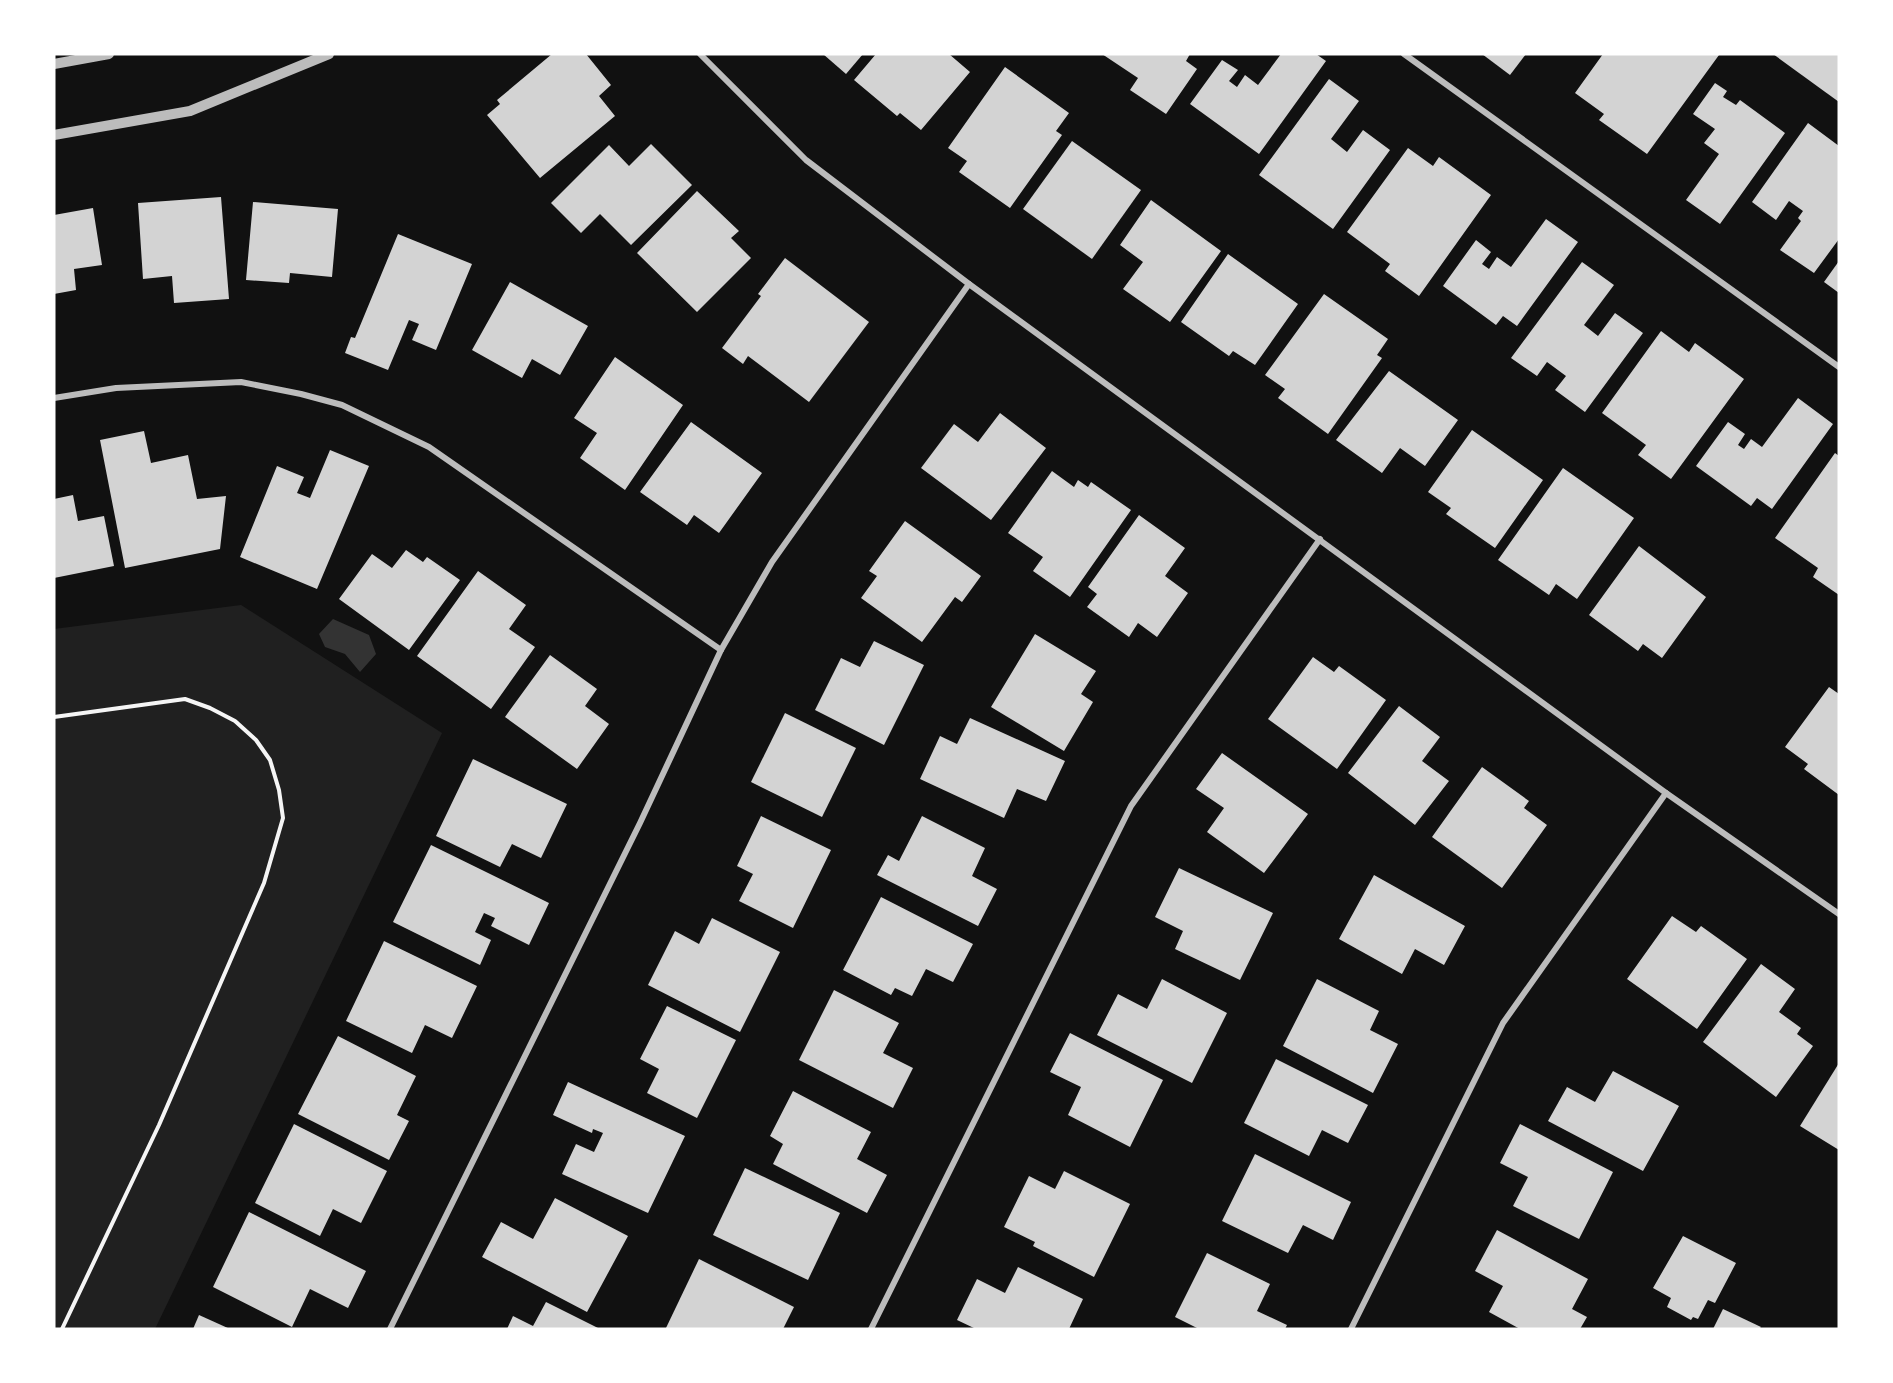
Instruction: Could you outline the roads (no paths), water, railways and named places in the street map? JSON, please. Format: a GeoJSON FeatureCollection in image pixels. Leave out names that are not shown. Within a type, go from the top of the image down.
{"type":"FeatureCollection","features":[{"type":"Feature","properties":{"kind":"street"},"geometry":{"type":"LineString","coordinates":[[54,64],[109,54]]}},
{"type":"Feature","properties":{"kind":"street"},"geometry":{"type":"LineString","coordinates":[[54,135],[190,111],[329,54]]}},
{"type":"Feature","properties":{"kind":"street"},"geometry":{"type":"LineString","coordinates":[[700,54],[806,160],[969,284],[1666,793],[1839,914]]}},
{"type":"Feature","properties":{"kind":"street"},"geometry":{"type":"LineString","coordinates":[[1404,54],[1839,367]]}},
{"type":"Feature","properties":{"kind":"street"},"geometry":{"type":"LineString","coordinates":[[390,1329],[640,823],[721,650],[778,553],[969,284]]}},
{"type":"Feature","properties":{"kind":"street"},"geometry":{"type":"LineString","coordinates":[[54,398],[116,388],[242,382],[342,405],[429,447],[721,650]]}},
{"type":"Feature","properties":{"kind":"street"},"geometry":{"type":"LineString","coordinates":[[871,1329],[1131,806],[1320,539]]}},
{"type":"Feature","properties":{"kind":"street"},"geometry":{"type":"LineString","coordinates":[[1351,1329],[1503,1023],[1666,793]]}}]}
